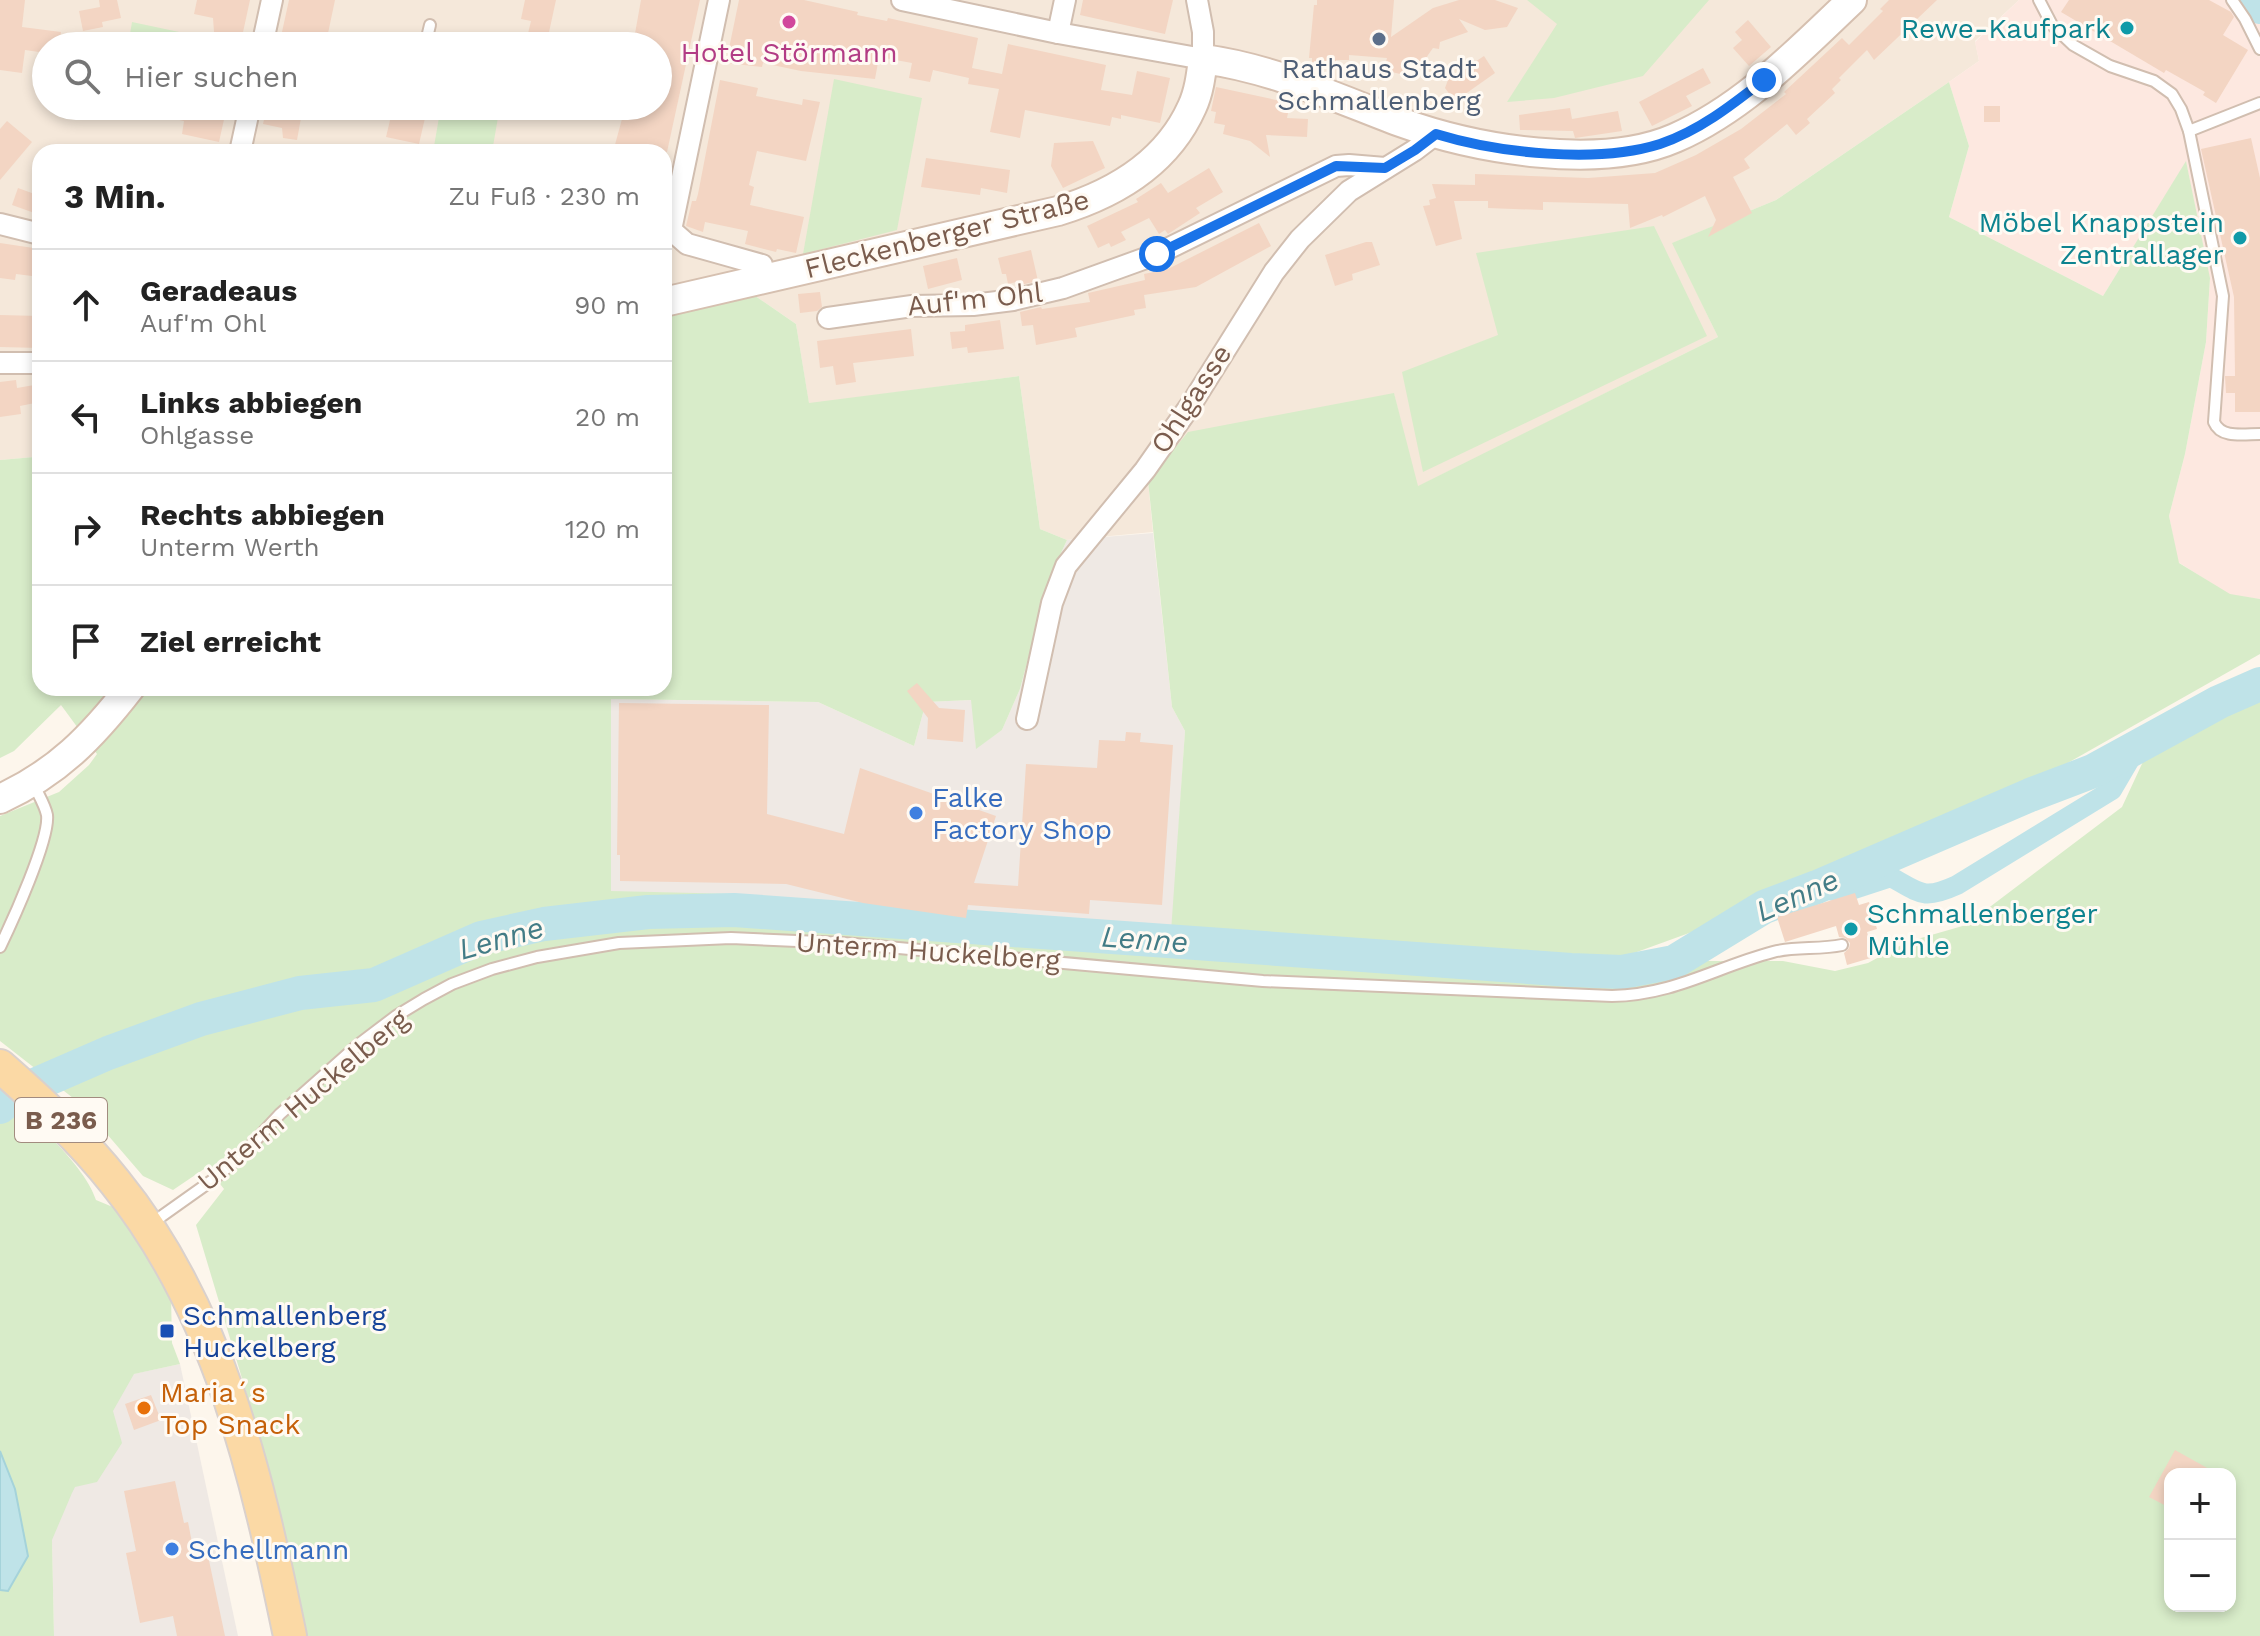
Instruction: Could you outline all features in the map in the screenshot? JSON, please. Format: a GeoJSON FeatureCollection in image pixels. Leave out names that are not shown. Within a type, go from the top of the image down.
{"type":"FeatureCollection","features":[{"type":"Feature","properties":{"kind":"main road","name":"B 236"},"geometry":{"type":"LineString","coordinates":[[0,1066],[60,1119],[115,1181],[169,1263],[217,1363],[242,1433],[264,1510],[290,1636]]}},
{"type":"Feature","properties":{"kind":"street"},"geometry":{"type":"LineString","coordinates":[[265,32],[272,0]]}},
{"type":"Feature","properties":{"kind":"street"},"geometry":{"type":"LineString","coordinates":[[672,211],[719,0]]}},
{"type":"Feature","properties":{"kind":"street"},"geometry":{"type":"LineString","coordinates":[[902,0],[1252,69],[1436,134],[1479,146],[1604,153],[1659,144],[1696,127],[1732,105],[1792,57],[1852,0]]}},
{"type":"Feature","properties":{"kind":"street"},"geometry":{"type":"LineString","coordinates":[[1058,33],[1065,0]]}},
{"type":"Feature","properties":{"kind":"street"},"geometry":{"type":"LineString","coordinates":[[1197,0],[1203,32],[1203,59]]}},
{"type":"Feature","properties":{"kind":"street","name":"Fleckenberger Straße"},"geometry":{"type":"LineString","coordinates":[[672,300],[1058,211],[1108,193],[1149,165],[1183,123],[1197,95],[1203,59]]}},
{"type":"Feature","properties":{"kind":"street"},"geometry":{"type":"LineString","coordinates":[[242,144],[247,120]]}},
{"type":"Feature","properties":{"kind":"street","name":"Ohlgasse"},"geometry":{"type":"LineString","coordinates":[[1027,719],[1052,603],[1066,566],[1145,470],[1294,246],[1331,206],[1360,183],[1436,134]]}},
{"type":"Feature","properties":{"kind":"street","name":"Auf'm Ohl"},"geometry":{"type":"LineString","coordinates":[[828,318],[912,306],[973,305],[1043,294],[1157,254],[1336,166],[1385,168]]}},
{"type":"Feature","properties":{"kind":"street"},"geometry":{"type":"LineString","coordinates":[[0,224],[32,232]]}},
{"type":"Feature","properties":{"kind":"street"},"geometry":{"type":"LineString","coordinates":[[672,232],[687,244],[762,265],[765,278]]}},
{"type":"Feature","properties":{"kind":"street"},"geometry":{"type":"LineString","coordinates":[[0,363],[32,363]]}},
{"type":"Feature","properties":{"kind":"street"},"geometry":{"type":"LineString","coordinates":[[0,799],[34,783],[89,738],[123,696]]}},
{"type":"Feature","properties":{"kind":"lane"},"geometry":{"type":"LineString","coordinates":[[2039,0],[2052,25],[2073,45],[2110,66],[2154,81],[2178,102],[2189,131],[2223,296],[2214,422],[2223,433],[2260,434]]}},
{"type":"Feature","properties":{"kind":"lane"},"geometry":{"type":"LineString","coordinates":[[2232,0],[2260,49]]}},
{"type":"Feature","properties":{"kind":"lane"},"geometry":{"type":"LineString","coordinates":[[428,32],[430,25]]}},
{"type":"Feature","properties":{"kind":"lane"},"geometry":{"type":"LineString","coordinates":[[2189,131],[2260,103]]}},
{"type":"Feature","properties":{"kind":"lane"},"geometry":{"type":"LineString","coordinates":[[0,947],[39,853],[46,827],[47,814],[34,783]]}},
{"type":"Feature","properties":{"kind":"lane","name":"Unterm Huckelberg"},"geometry":{"type":"LineString","coordinates":[[146,1226],[214,1179],[243,1154],[280,1114],[359,1044],[406,1010],[452,984],[492,969],[537,957],[619,943],[731,938],[843,943],[1263,981],[1612,996],[1648,994],[1672,988],[1773,952],[1842,945]]}},
{"type":"Feature","properties":{"kind":"shaded area"},"geometry":{"type":"Polygon","coordinates":[[[0,0],[2019,0],[1975,41],[1979,61],[1776,200],[1673,243],[1718,337],[1417,487],[1394,394],[1148,481],[1153,532],[1067,540],[1040,529],[1019,376],[809,404],[796,324],[751,293],[672,315],[672,144],[32,144],[32,457],[0,460],[0,0]]]}},
{"type":"Feature","properties":{"kind":"shaded area"},"geometry":{"type":"Polygon","coordinates":[[[2019,0],[2253,0],[2260,7],[2260,599],[2230,595],[2178,562],[2169,516],[2185,454],[2206,342],[2210,279],[2186,162],[2103,296],[1949,217],[1969,146],[1949,82],[1979,61],[1975,42],[2019,0]]]}},
{"type":"Feature","properties":{"kind":"shaded area"},"geometry":{"type":"Polygon","coordinates":[[[1153,533],[1172,707],[1185,731],[1172,932],[968,920],[739,894],[611,892],[610,699],[818,702],[914,746],[926,702],[972,700],[976,748],[1002,730],[1020,689],[1050,577],[1067,540],[1153,533]]]}},
{"type":"Feature","properties":{"kind":"shaded area"},"geometry":{"type":"Polygon","coordinates":[[[180,1364],[238,1636],[54,1636],[51,1493],[105,1380],[180,1364]]]}},
{"type":"Feature","properties":{"kind":"green space"},"geometry":{"type":"Polygon","coordinates":[[[1527,0],[1709,0],[1643,76],[1554,98],[1507,102],[1557,24],[1527,0]]]}},
{"type":"Feature","properties":{"kind":"green space"},"geometry":{"type":"Polygon","coordinates":[[[132,22],[179,32],[130,32],[132,22]]]}},
{"type":"Feature","properties":{"kind":"green space"},"geometry":{"type":"Polygon","coordinates":[[[834,79],[922,98],[897,230],[803,254],[834,79]]]}},
{"type":"Feature","properties":{"kind":"green space"},"geometry":{"type":"Polygon","coordinates":[[[1949,82],[1969,146],[1949,217],[2103,296],[2186,161],[2210,278],[2206,342],[2185,454],[2169,516],[2179,563],[2230,594],[2260,599],[2260,654],[1907,854],[1612,961],[1783,961],[1835,971],[1868,963],[1907,942],[1966,925],[2122,807],[2159,727],[2260,670],[2260,1636],[305,1636],[256,1425],[196,1225],[224,1189],[207,1167],[173,1190],[143,1176],[82,1105],[0,1041],[0,816],[59,792],[97,754],[61,705],[14,751],[0,758],[0,460],[32,457],[32,696],[672,696],[672,315],[751,293],[796,324],[809,403],[1019,376],[1040,529],[1067,540],[1050,577],[1020,689],[1002,730],[976,749],[971,700],[926,702],[914,746],[818,702],[611,699],[611,891],[739,894],[968,920],[1171,932],[1185,731],[1172,707],[1148,481],[1188,432],[1394,393],[1418,486],[1718,337],[1672,243],[1776,200],[1949,82]]]}},
{"type":"Feature","properties":{"kind":"green space"},"geometry":{"type":"Polygon","coordinates":[[[439,120],[498,120],[493,144],[434,144],[439,120]]]}},
{"type":"Feature","properties":{"kind":"green space"},"geometry":{"type":"Polygon","coordinates":[[[1654,226],[1707,336],[1423,472],[1402,372],[1498,335],[1476,253],[1654,226]]]}},
{"type":"Feature","properties":{"kind":"green space"},"geometry":{"type":"Polygon","coordinates":[[[0,1092],[69,1157],[96,1200],[120,1210],[171,1296],[172,1343],[180,1364],[134,1374],[113,1411],[122,1443],[97,1482],[75,1487],[72,1493],[52,1540],[54,1636],[0,1636],[0,1092]]]}},
{"type":"Feature","properties":{"kind":"water"},"geometry":{"type":"Polygon","coordinates":[[[0,1451],[15,1489],[28,1556],[8,1591],[0,1590],[0,1451]]]}},
{"type":"Feature","properties":{"kind":"building"},"geometry":{"type":"Polygon","coordinates":[[[0,0],[25,0],[22,27],[61,32],[32,32],[32,51],[25,50],[22,73],[0,70],[0,0]]]}},
{"type":"Feature","properties":{"kind":"building"},"geometry":{"type":"Polygon","coordinates":[[[99,0],[117,0],[121,18],[102,22],[103,27],[83,31],[79,11],[100,7],[99,0]]]}},
{"type":"Feature","properties":{"kind":"building"},"geometry":{"type":"Polygon","coordinates":[[[197,0],[250,0],[243,32],[214,32],[213,18],[194,14],[197,0]]]}},
{"type":"Feature","properties":{"kind":"building"},"geometry":{"type":"Polygon","coordinates":[[[289,0],[335,0],[328,32],[282,32],[289,0]]]}},
{"type":"Feature","properties":{"kind":"building"},"geometry":{"type":"Polygon","coordinates":[[[525,0],[556,0],[549,32],[528,32],[531,21],[521,19],[525,0]]]}},
{"type":"Feature","properties":{"kind":"building"},"geometry":{"type":"Polygon","coordinates":[[[641,0],[700,0],[669,144],[615,144],[622,120],[672,120],[672,32],[635,32],[641,0]]]}},
{"type":"Feature","properties":{"kind":"building"},"geometry":{"type":"Polygon","coordinates":[[[739,0],[804,0],[858,12],[857,15],[887,21],[888,18],[978,38],[972,68],[1002,74],[1008,44],[1106,65],[1101,90],[1132,95],[1137,71],[1170,78],[1160,123],[1121,115],[1121,119],[1112,117],[1110,126],[1025,110],[1020,138],[990,132],[999,89],[968,84],[969,78],[933,70],[930,82],[909,78],[912,63],[879,57],[875,79],[801,71],[763,63],[762,67],[726,63],[739,0]]]}},
{"type":"Feature","properties":{"kind":"building"},"geometry":{"type":"Polygon","coordinates":[[[1083,0],[1173,0],[1165,34],[1080,15],[1083,0]]]}},
{"type":"Feature","properties":{"kind":"building","name":"Rathaus Stadt Schmallenberg"},"geometry":{"type":"Polygon","coordinates":[[[1317,0],[1394,0],[1391,37],[1433,8],[1459,0],[1495,0],[1518,8],[1507,27],[1485,30],[1459,19],[1468,32],[1440,42],[1439,49],[1433,48],[1416,78],[1384,70],[1387,58],[1349,55],[1349,60],[1336,60],[1336,68],[1312,66],[1312,58],[1309,58],[1317,0]]]}},
{"type":"Feature","properties":{"kind":"building"},"geometry":{"type":"Polygon","coordinates":[[[1889,0],[1937,0],[1874,60],[1867,50],[1839,78],[1841,80],[1832,89],[1835,93],[1807,119],[1810,123],[1796,135],[1787,124],[1744,159],[1750,168],[1733,177],[1752,213],[1708,237],[1716,220],[1705,196],[1663,217],[1630,228],[1628,204],[1543,202],[1543,210],[1488,208],[1488,201],[1454,201],[1462,239],[1436,246],[1423,206],[1430,205],[1429,200],[1436,198],[1432,184],[1475,185],[1475,174],[1588,178],[1655,173],[1696,155],[1741,129],[1786,94],[1784,92],[1842,38],[1849,45],[1883,11],[1880,9],[1889,0]]]}},
{"type":"Feature","properties":{"kind":"building"},"geometry":{"type":"Polygon","coordinates":[[[2069,0],[2209,0],[2231,12],[2234,17],[2223,35],[2248,50],[2216,103],[2203,95],[2205,92],[2166,70],[2164,73],[2061,12],[2069,0]]]}},
{"type":"Feature","properties":{"kind":"building"},"geometry":{"type":"Polygon","coordinates":[[[1748,20],[1771,47],[1749,66],[1733,48],[1742,40],[1735,32],[1748,20]]]}},
{"type":"Feature","properties":{"kind":"building"},"geometry":{"type":"Polygon","coordinates":[[[1484,56],[1495,73],[1461,97],[1451,96],[1445,88],[1448,80],[1484,56]]]}},
{"type":"Feature","properties":{"kind":"building"},"geometry":{"type":"Polygon","coordinates":[[[1703,68],[1711,83],[1686,96],[1692,106],[1652,126],[1639,102],[1703,68]]]}},
{"type":"Feature","properties":{"kind":"building"},"geometry":{"type":"Polygon","coordinates":[[[720,80],[758,88],[756,96],[802,105],[803,99],[820,102],[806,161],[757,151],[749,185],[754,187],[750,205],[804,217],[796,253],[777,249],[776,252],[745,244],[748,231],[705,222],[703,232],[686,226],[692,201],[696,201],[698,194],[720,80]]]}},
{"type":"Feature","properties":{"kind":"building"},"geometry":{"type":"Polygon","coordinates":[[[1216,87],[1290,103],[1287,118],[1308,119],[1307,137],[1266,135],[1270,157],[1250,141],[1223,134],[1225,125],[1214,123],[1216,112],[1211,111],[1216,87]]]}},
{"type":"Feature","properties":{"kind":"building"},"geometry":{"type":"Polygon","coordinates":[[[1984,106],[2000,106],[2000,122],[1984,122],[1984,106]]]}},
{"type":"Feature","properties":{"kind":"building"},"geometry":{"type":"Polygon","coordinates":[[[1570,108],[1572,119],[1618,111],[1622,131],[1575,138],[1573,131],[1520,130],[1519,115],[1570,108]]]}},
{"type":"Feature","properties":{"kind":"building"},"geometry":{"type":"Polygon","coordinates":[[[179,120],[224,120],[219,142],[182,134],[184,121],[179,120]]]}},
{"type":"Feature","properties":{"kind":"building"},"geometry":{"type":"Polygon","coordinates":[[[264,120],[301,120],[297,140],[283,138],[282,128],[263,124],[264,120]]]}},
{"type":"Feature","properties":{"kind":"building"},"geometry":{"type":"Polygon","coordinates":[[[390,120],[425,120],[419,144],[386,137],[390,120]]]}},
{"type":"Feature","properties":{"kind":"building"},"geometry":{"type":"Polygon","coordinates":[[[7,121],[32,142],[0,180],[0,129],[7,121]]]}},
{"type":"Feature","properties":{"kind":"building","name":"Möbel Knappstein Zentrallager"},"geometry":{"type":"Polygon","coordinates":[[[2251,138],[2260,178],[2260,412],[2235,412],[2235,393],[2226,393],[2225,376],[2235,376],[2234,297],[2201,149],[2251,138]]]}},
{"type":"Feature","properties":{"kind":"building"},"geometry":{"type":"Polygon","coordinates":[[[1093,141],[1105,168],[1063,188],[1051,166],[1054,143],[1093,141]]]}},
{"type":"Feature","properties":{"kind":"building"},"geometry":{"type":"Polygon","coordinates":[[[926,158],[1010,170],[1007,193],[981,188],[980,195],[921,187],[926,158]]]}},
{"type":"Feature","properties":{"kind":"building"},"geometry":{"type":"Polygon","coordinates":[[[1209,168],[1223,192],[1196,208],[1200,213],[1168,234],[1165,230],[1159,234],[1149,218],[1121,232],[1126,240],[1111,247],[1109,243],[1098,248],[1087,226],[1138,202],[1136,199],[1161,183],[1168,193],[1209,168]]]}},
{"type":"Feature","properties":{"kind":"building"},"geometry":{"type":"Polygon","coordinates":[[[18,188],[32,193],[32,212],[12,205],[18,188]]]}},
{"type":"Feature","properties":{"kind":"building"},"geometry":{"type":"Polygon","coordinates":[[[1259,223],[1271,246],[1196,287],[1144,295],[1146,308],[1134,310],[1135,315],[1075,328],[1077,337],[1036,345],[1033,325],[1022,326],[1020,312],[1090,302],[1088,293],[1145,280],[1144,274],[1168,269],[1259,223]]]}},
{"type":"Feature","properties":{"kind":"building"},"geometry":{"type":"Polygon","coordinates":[[[1372,242],[1380,265],[1352,274],[1353,280],[1335,286],[1325,255],[1372,242]]]}},
{"type":"Feature","properties":{"kind":"building"},"geometry":{"type":"Polygon","coordinates":[[[0,243],[32,248],[32,276],[16,274],[15,280],[0,278],[0,243]]]}},
{"type":"Feature","properties":{"kind":"building"},"geometry":{"type":"Polygon","coordinates":[[[1031,250],[1038,281],[1016,286],[1016,282],[1008,284],[998,258],[1031,250]]]}},
{"type":"Feature","properties":{"kind":"building"},"geometry":{"type":"Polygon","coordinates":[[[957,258],[962,280],[928,289],[923,266],[957,258]]]}},
{"type":"Feature","properties":{"kind":"building"},"geometry":{"type":"Polygon","coordinates":[[[820,292],[822,307],[817,311],[800,313],[798,294],[820,292]]]}},
{"type":"Feature","properties":{"kind":"building"},"geometry":{"type":"Polygon","coordinates":[[[0,315],[32,316],[32,348],[0,347],[0,315]]]}},
{"type":"Feature","properties":{"kind":"building"},"geometry":{"type":"Polygon","coordinates":[[[1000,320],[1004,349],[968,353],[967,347],[952,349],[950,332],[965,331],[965,325],[1000,320]]]}},
{"type":"Feature","properties":{"kind":"building"},"geometry":{"type":"Polygon","coordinates":[[[911,329],[914,356],[853,363],[856,382],[836,385],[833,366],[820,368],[817,341],[911,329]]]}},
{"type":"Feature","properties":{"kind":"building"},"geometry":{"type":"Polygon","coordinates":[[[16,380],[17,388],[32,385],[32,404],[20,406],[21,414],[0,417],[0,382],[16,380]]]}},
{"type":"Feature","properties":{"kind":"building"},"geometry":{"type":"Polygon","coordinates":[[[917,683],[939,708],[965,710],[963,742],[927,739],[928,718],[907,691],[917,683]]]}},
{"type":"Feature","properties":{"kind":"building"},"geometry":{"type":"Polygon","coordinates":[[[619,703],[769,705],[767,814],[844,834],[860,768],[996,816],[974,883],[1018,886],[1026,764],[1097,768],[1099,740],[1125,741],[1126,732],[1141,733],[1140,742],[1173,745],[1162,905],[1090,900],[1089,914],[968,905],[966,918],[863,903],[786,884],[620,881],[620,855],[617,855],[619,703]]]}},
{"type":"Feature","properties":{"kind":"building"},"geometry":{"type":"Polygon","coordinates":[[[1855,893],[1859,905],[1869,902],[1877,929],[1867,932],[1874,957],[1847,965],[1844,953],[1850,943],[1839,937],[1836,926],[1785,942],[1777,917],[1855,893]]]}},
{"type":"Feature","properties":{"kind":"building"},"geometry":{"type":"Polygon","coordinates":[[[151,1395],[161,1420],[134,1430],[125,1404],[151,1395]]]}},
{"type":"Feature","properties":{"kind":"building"},"geometry":{"type":"Polygon","coordinates":[[[2175,1450],[2207,1468],[2165,1468],[2175,1450]]]}},
{"type":"Feature","properties":{"kind":"building"},"geometry":{"type":"Polygon","coordinates":[[[2164,1470],[2164,1505],[2149,1497],[2164,1470]]]}},
{"type":"Feature","properties":{"kind":"building"},"geometry":{"type":"Polygon","coordinates":[[[175,1481],[194,1553],[207,1551],[225,1636],[177,1636],[173,1616],[140,1623],[126,1553],[136,1551],[124,1491],[175,1481]]]}},
{"type":"Feature","properties":{"kind":"waterway","name":"Lenne"},"geometry":{"type":"LineString","coordinates":[[2255,0],[2260,7]]}},
{"type":"Feature","properties":{"kind":"waterway","name":"Lenne"},"geometry":{"type":"LineString","coordinates":[[0,1107],[16,1093],[108,1053],[201,1019],[300,993],[374,985],[481,938],[544,924],[648,912],[734,910],[1622,972],[1674,962],[1764,907],[2093,771],[2219,702],[2260,684]]}},
{"type":"Feature","properties":{"kind":"waterway"},"geometry":{"type":"LineString","coordinates":[[1817,887],[1842,893],[1891,877],[1909,888],[1930,894],[1957,885],[2112,790],[2136,749]]}},
{"type":"Feature","properties":{"kind":"place","name":"Hotel Störmann"},"geometry":{"type":"Point","coordinates":[789,22]}},
{"type":"Feature","properties":{"kind":"place","name":"Rewe-Kaufpark"},"geometry":{"type":"Point","coordinates":[2127,28]}},
{"type":"Feature","properties":{"kind":"place","name":"Rathaus Stadt Schmallenberg"},"geometry":{"type":"Point","coordinates":[1379,39]}},
{"type":"Feature","properties":{"kind":"place","name":"Möbel Knappstein Zentrallager"},"geometry":{"type":"Point","coordinates":[2240,238]}},
{"type":"Feature","properties":{"kind":"place","name":"Falke Factory Shop"},"geometry":{"type":"Point","coordinates":[916,813]}},
{"type":"Feature","properties":{"kind":"place","name":"Schmallenberger Mühle"},"geometry":{"type":"Point","coordinates":[1851,929]}},
{"type":"Feature","properties":{"kind":"place","name":"Schmallenberg Huckelberg"},"geometry":{"type":"Point","coordinates":[167,1331]}},
{"type":"Feature","properties":{"kind":"place","name":"Maria´s Top Snack"},"geometry":{"type":"Point","coordinates":[144,1408]}},
{"type":"Feature","properties":{"kind":"place","name":"Schellmann"},"geometry":{"type":"Point","coordinates":[172,1549]}},
{"type":"Feature","properties":{"kind":"route"},"geometry":{"type":"LineString","coordinates":[[1157,254],[1336,166],[1385,168],[1436,134],[1496,148],[1575,153],[1627,151],[1676,138],[1721,113],[1764,80]]}}]}
